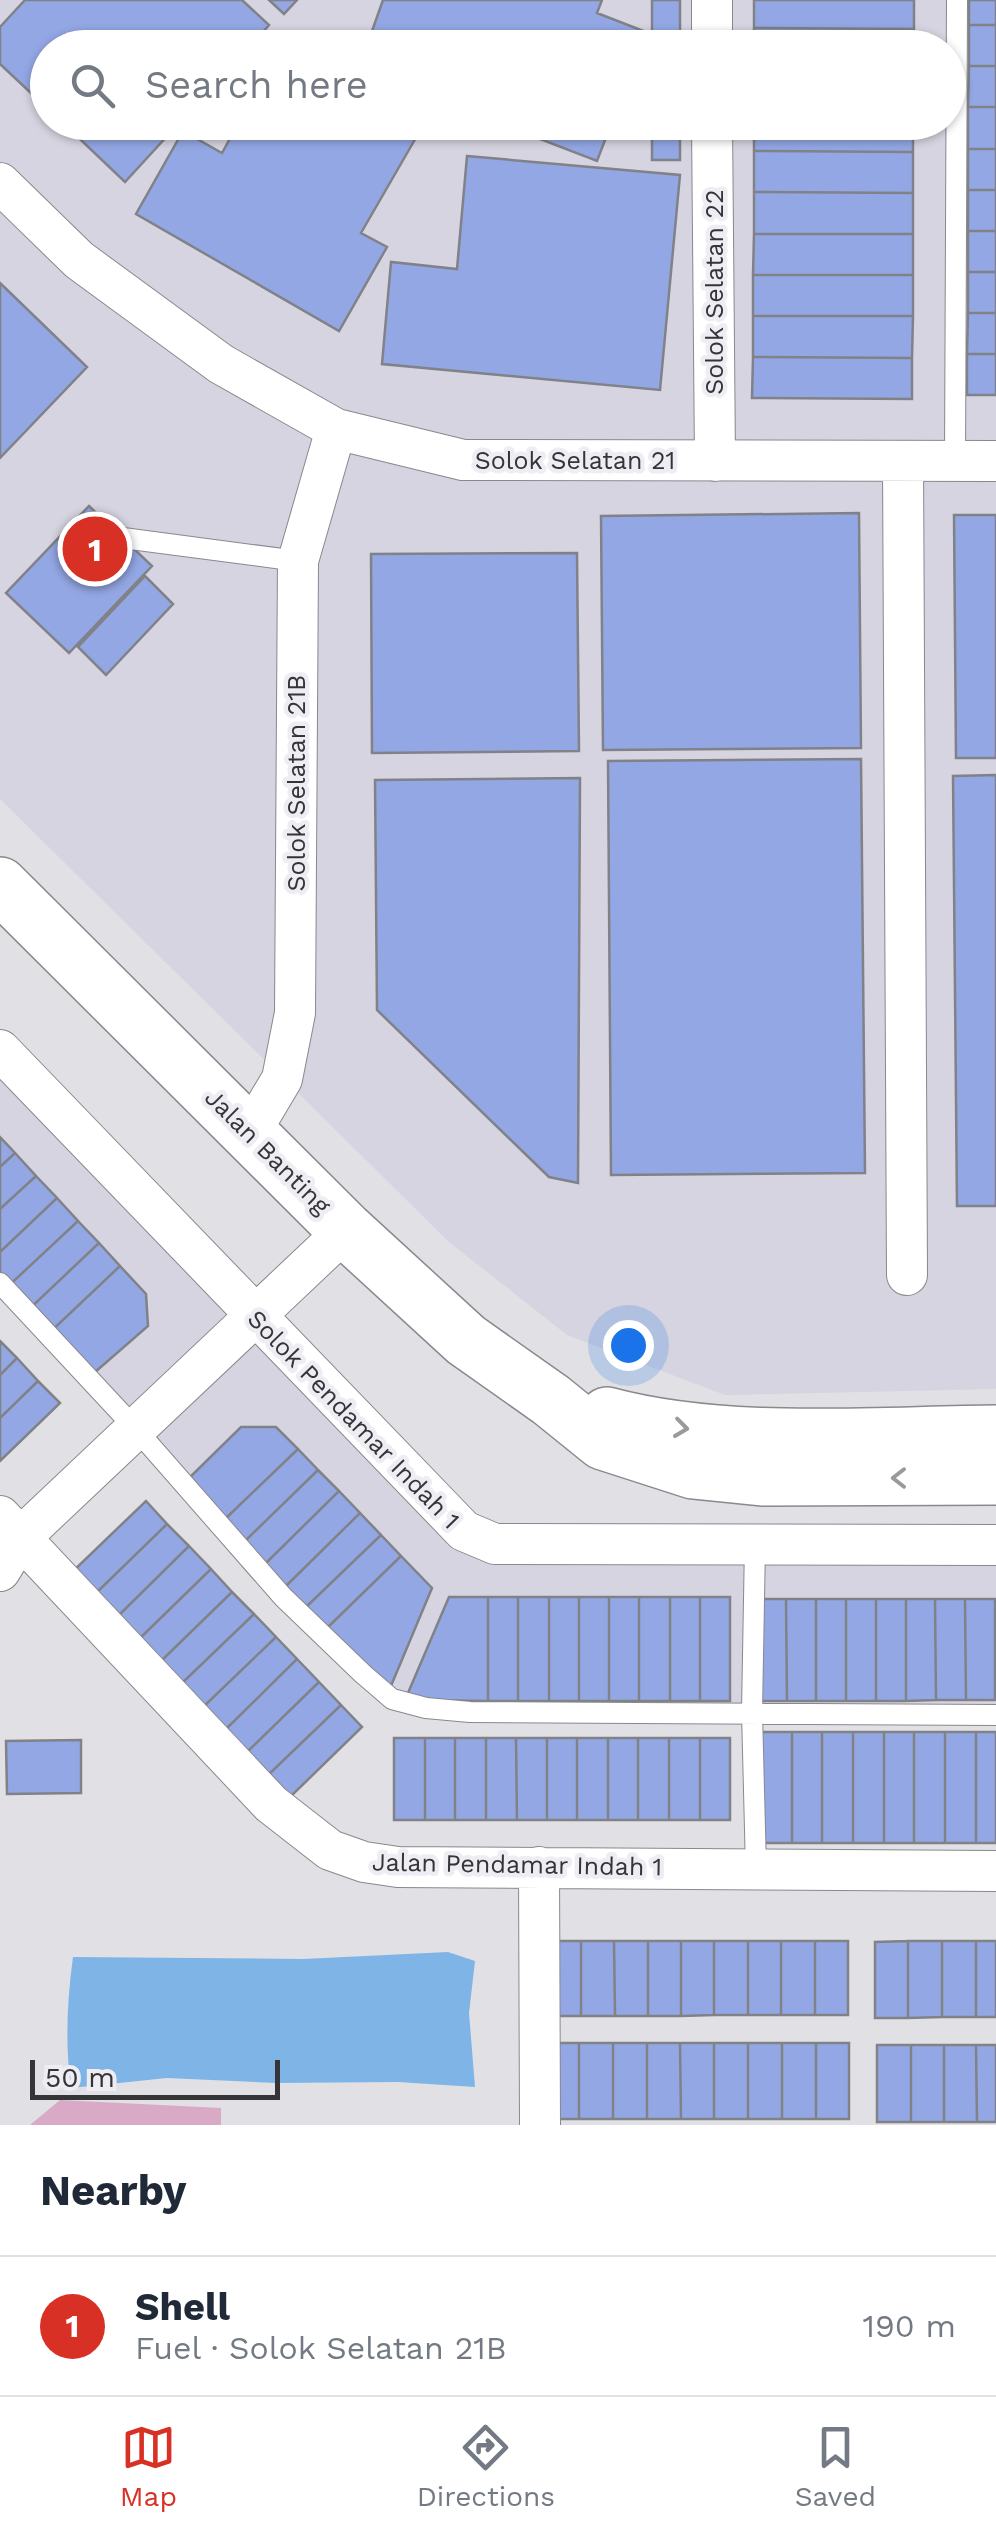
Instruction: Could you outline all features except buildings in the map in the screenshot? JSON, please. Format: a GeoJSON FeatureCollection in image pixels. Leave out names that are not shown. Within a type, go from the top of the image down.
{"type":"FeatureCollection","features":[{"type":"Feature","properties":{"kind":"main road","name":"Jalan Banting"},"geometry":{"type":"LineString","coordinates":[[0,884],[346,1230],[466,1340],[603,1442],[693,1471],[762,1478],[996,1477]]}},
{"type":"Feature","properties":{"kind":"main road","name":"Jalan Banting"},"geometry":{"type":"LineString","coordinates":[[551,1400],[615,1417],[716,1432],[996,1434]]}},
{"type":"Feature","properties":{"kind":"street"},"geometry":{"type":"LineString","coordinates":[[712,0],[712,30]]}},
{"type":"Feature","properties":{"kind":"street","name":"Solok Selatan 22"},"geometry":{"type":"LineString","coordinates":[[712,140],[715,461]]}},
{"type":"Feature","properties":{"kind":"street","name":"Solok Selatan 21"},"geometry":{"type":"LineString","coordinates":[[0,184],[79,260],[189,341],[221,364],[336,429],[463,460],[996,461]]}},
{"type":"Feature","properties":{"kind":"street","name":"Solok Selatan 21B"},"geometry":{"type":"LineString","coordinates":[[250,1132],[282,1079],[295,1013],[298,561],[336,429]]}},
{"type":"Feature","properties":{"kind":"street"},"geometry":{"type":"LineString","coordinates":[[903,461],[907,1276]]}},
{"type":"Feature","properties":{"kind":"street","name":"Solok Pendamar Indah 1"},"geometry":{"type":"LineString","coordinates":[[0,1050],[464,1531],[495,1544],[996,1544]]}},
{"type":"Feature","properties":{"kind":"street"},"geometry":{"type":"LineString","coordinates":[[7,1542],[346,1230]]}},
{"type":"Feature","properties":{"kind":"street","name":"Jalan Pendamar Indah 1"},"geometry":{"type":"LineString","coordinates":[[7,1542],[272,1804],[330,1850],[364,1862],[398,1867],[996,1871]]}},
{"type":"Feature","properties":{"kind":"street"},"geometry":{"type":"LineString","coordinates":[[539,1867],[540,2125]]}},
{"type":"Feature","properties":{"kind":"lane"},"geometry":{"type":"LineString","coordinates":[[956,0],[956,30]]}},
{"type":"Feature","properties":{"kind":"lane"},"geometry":{"type":"LineString","coordinates":[[955,461],[956,140]]}},
{"type":"Feature","properties":{"kind":"lane"},"geometry":{"type":"LineString","coordinates":[[123,538],[298,561]]}},
{"type":"Feature","properties":{"kind":"lane"},"geometry":{"type":"LineString","coordinates":[[0,1283],[134,1427],[283,1597],[392,1698],[426,1708],[470,1712],[996,1715]]}},
{"type":"Feature","properties":{"kind":"lane"},"geometry":{"type":"LineString","coordinates":[[755,1544],[752,1712],[756,1868]]}},
{"type":"Feature","properties":{"kind":"shaded area"},"geometry":{"type":"Polygon","coordinates":[[[0,0],[996,0],[996,1389],[725,1395],[567,1335],[449,1242],[0,799],[0,0]]]}},
{"type":"Feature","properties":{"kind":"shaded area"},"geometry":{"type":"Polygon","coordinates":[[[0,1067],[458,1542],[996,1558],[996,1708],[434,1704],[397,1693],[0,1281],[0,1067]]]}},
{"type":"Feature","properties":{"kind":"shaded area"},"geometry":{"type":"Polygon","coordinates":[[[60,2100],[221,2108],[221,2125],[30,2125],[60,2100]]]}},
{"type":"Feature","properties":{"kind":"water"},"geometry":{"type":"Polygon","coordinates":[[[448,1952],[475,1961],[469,2013],[475,2087],[167,2078],[71,2088],[68,2022],[73,1957],[303,1959],[448,1952]]]}},
{"type":"Feature","properties":{"kind":"place","name":"Shell"},"geometry":{"type":"Point","coordinates":[95,549]}}]}
